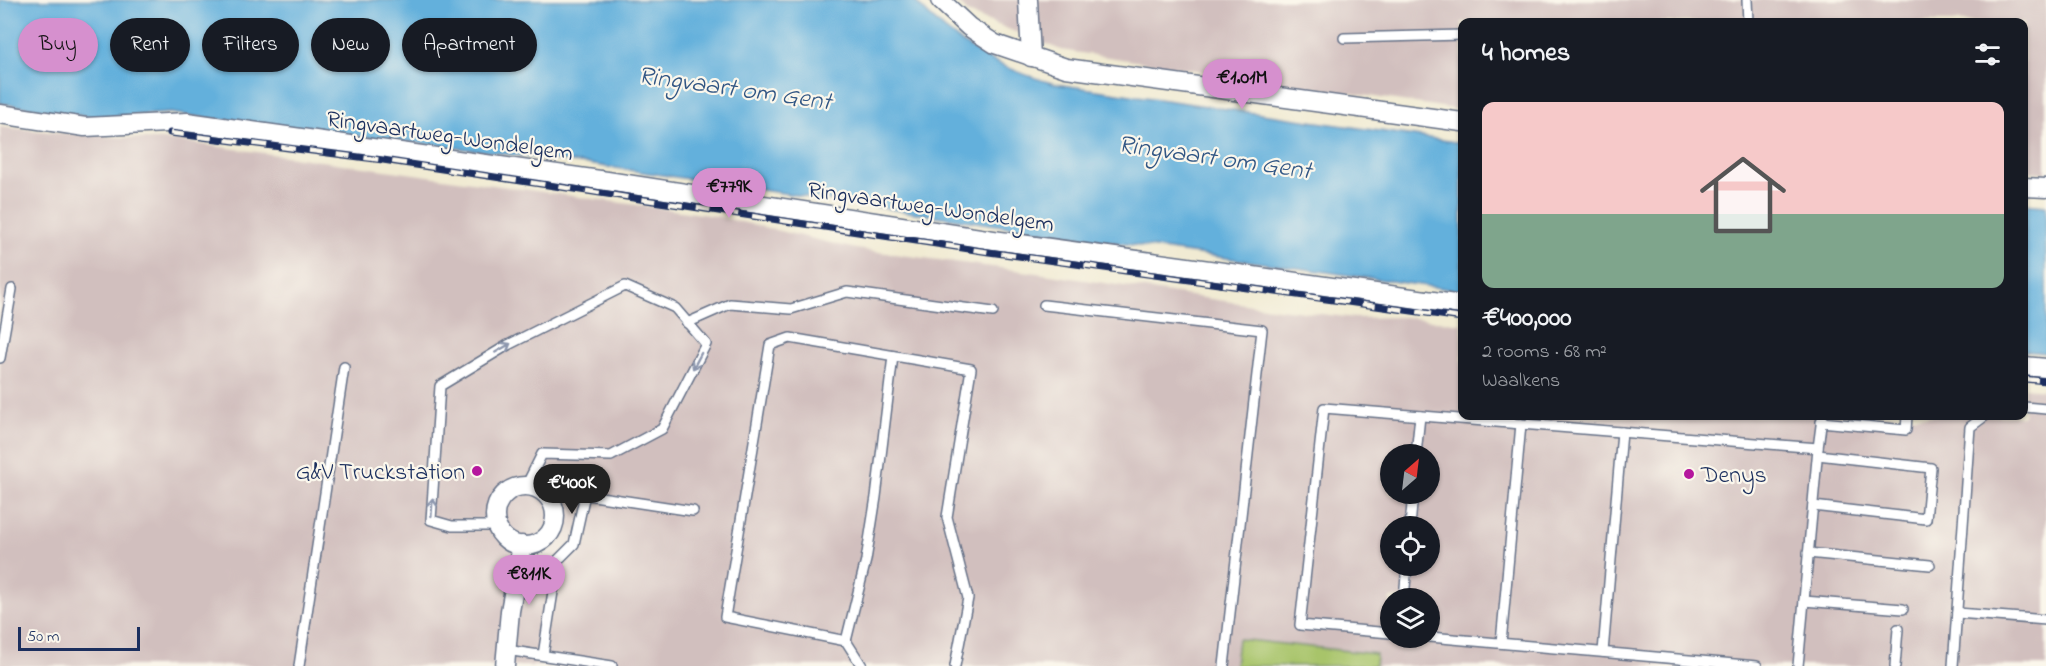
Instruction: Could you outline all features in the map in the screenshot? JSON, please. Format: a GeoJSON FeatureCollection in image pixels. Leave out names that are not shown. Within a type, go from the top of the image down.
{"type":"FeatureCollection","features":[{"type":"Feature","properties":{"kind":"street"},"geometry":{"type":"LineString","coordinates":[[940,0],[969,27],[995,44],[1066,68],[1458,121]]}},
{"type":"Feature","properties":{"kind":"street"},"geometry":{"type":"LineString","coordinates":[[1028,0],[1031,57]]}},
{"type":"Feature","properties":{"kind":"street","name":"Ringvaartweg-Wondelgem"},"geometry":{"type":"LineString","coordinates":[[0,114],[85,127],[187,122],[607,181],[981,238],[1458,304]]}},
{"type":"Feature","properties":{"kind":"street"},"geometry":{"type":"LineString","coordinates":[[2028,366],[2046,368]]}},
{"type":"Feature","properties":{"kind":"street"},"geometry":{"type":"LineString","coordinates":[[516,487],[536,488],[544,493],[554,510],[551,530],[545,538],[537,543],[522,545],[508,541],[496,526],[494,516],[500,498],[516,487]]}},
{"type":"Feature","properties":{"kind":"street"},"geometry":{"type":"LineString","coordinates":[[505,658],[510,611],[522,545]]}},
{"type":"Feature","properties":{"kind":"lane"},"geometry":{"type":"LineString","coordinates":[[1747,0],[1748,18]]}},
{"type":"Feature","properties":{"kind":"lane"},"geometry":{"type":"LineString","coordinates":[[1344,38],[1458,35]]}},
{"type":"Feature","properties":{"kind":"lane"},"geometry":{"type":"LineString","coordinates":[[496,526],[452,526],[431,520],[440,386],[508,345],[625,286],[675,308],[706,344],[662,429],[611,456],[542,454],[526,486]]}},
{"type":"Feature","properties":{"kind":"lane"},"geometry":{"type":"LineString","coordinates":[[0,358],[12,289]]}},
{"type":"Feature","properties":{"kind":"lane"},"geometry":{"type":"LineString","coordinates":[[687,322],[730,304],[791,309],[847,292],[993,312]]}},
{"type":"Feature","properties":{"kind":"lane"},"geometry":{"type":"LineString","coordinates":[[1044,305],[1262,330],[1224,666]]}},
{"type":"Feature","properties":{"kind":"lane"},"geometry":{"type":"LineString","coordinates":[[846,641],[725,617],[770,345],[790,338],[971,369],[947,517],[968,598],[955,666]]}},
{"type":"Feature","properties":{"kind":"lane"},"geometry":{"type":"LineString","coordinates":[[862,666],[846,641],[868,549],[893,356]]}},
{"type":"Feature","properties":{"kind":"lane"},"geometry":{"type":"LineString","coordinates":[[298,666],[344,367]]}},
{"type":"Feature","properties":{"kind":"lane"},"geometry":{"type":"LineString","coordinates":[[2028,407],[2046,409]]}},
{"type":"Feature","properties":{"kind":"lane"},"geometry":{"type":"LineString","coordinates":[[1380,632],[1300,625],[1324,408],[1458,419]]}},
{"type":"Feature","properties":{"kind":"lane"},"geometry":{"type":"LineString","coordinates":[[1417,444],[1419,416]]}},
{"type":"Feature","properties":{"kind":"lane"},"geometry":{"type":"LineString","coordinates":[[1470,420],[1622,432],[1818,452],[1931,468],[1926,519],[1813,506]]}},
{"type":"Feature","properties":{"kind":"lane"},"geometry":{"type":"LineString","coordinates":[[1798,666],[1822,420]]}},
{"type":"Feature","properties":{"kind":"lane"},"geometry":{"type":"LineString","coordinates":[[1830,420],[1906,430],[1907,420]]}},
{"type":"Feature","properties":{"kind":"lane"},"geometry":{"type":"LineString","coordinates":[[1953,666],[1970,427],[1980,420]]}},
{"type":"Feature","properties":{"kind":"lane"},"geometry":{"type":"LineString","coordinates":[[1502,643],[1521,424]]}},
{"type":"Feature","properties":{"kind":"lane"},"geometry":{"type":"LineString","coordinates":[[1603,652],[1622,432]]}},
{"type":"Feature","properties":{"kind":"lane"},"geometry":{"type":"LineString","coordinates":[[544,493],[585,494],[693,511]]}},
{"type":"Feature","properties":{"kind":"lane"},"geometry":{"type":"LineString","coordinates":[[543,656],[558,560],[574,544],[585,494]]}},
{"type":"Feature","properties":{"kind":"lane"},"geometry":{"type":"LineString","coordinates":[[1809,553],[1930,565]]}},
{"type":"Feature","properties":{"kind":"lane"},"geometry":{"type":"LineString","coordinates":[[1804,601],[1903,609]]}},
{"type":"Feature","properties":{"kind":"lane"},"geometry":{"type":"LineString","coordinates":[[1957,613],[2046,620]]}},
{"type":"Feature","properties":{"kind":"lane"},"geometry":{"type":"LineString","coordinates":[[1895,666],[1898,629]]}},
{"type":"Feature","properties":{"kind":"lane"},"geometry":{"type":"LineString","coordinates":[[1440,638],[1603,652],[1677,662],[1756,666]]}},
{"type":"Feature","properties":{"kind":"lane"},"geometry":{"type":"LineString","coordinates":[[505,658],[543,656],[554,662],[612,666]]}},
{"type":"Feature","properties":{"kind":"shaded area"},"geometry":{"type":"Polygon","coordinates":[[[956,0],[2046,0],[2046,173],[2028,171],[2028,18],[1458,18],[1458,109],[1061,50],[968,13],[956,0]]]}},
{"type":"Feature","properties":{"kind":"shaded area"},"geometry":{"type":"Polygon","coordinates":[[[0,127],[177,141],[716,216],[856,249],[1278,309],[1355,318],[1405,317],[1458,324],[1458,420],[2028,420],[2028,388],[2046,390],[2046,666],[0,666],[0,127]]]}},
{"type":"Feature","properties":{"kind":"green space"},"geometry":{"type":"Polygon","coordinates":[[[1238,639],[1376,654],[1375,666],[1235,666],[1238,639]]]}},
{"type":"Feature","properties":{"kind":"water","name":"Ringvaart om Gent"},"geometry":{"type":"Polygon","coordinates":[[[0,0],[914,0],[945,30],[978,53],[1014,70],[1055,84],[1458,142],[1458,290],[1083,238],[588,164],[170,113],[96,118],[0,103],[0,0]]]}},
{"type":"Feature","properties":{"kind":"water"},"geometry":{"type":"Polygon","coordinates":[[[2028,204],[2046,206],[2046,353],[2028,351],[2028,204]]]}},
{"type":"Feature","properties":{"kind":"railway"},"geometry":{"type":"LineString","coordinates":[[170,133],[383,160],[989,252],[1458,317]]}},
{"type":"Feature","properties":{"kind":"railway"},"geometry":{"type":"LineString","coordinates":[[2028,379],[2046,381]]}},
{"type":"Feature","properties":{"kind":"place","name":"G&V Truckstation"},"geometry":{"type":"Point","coordinates":[477,471]}},
{"type":"Feature","properties":{"kind":"place","name":"Denys"},"geometry":{"type":"Point","coordinates":[1689,474]}}]}
